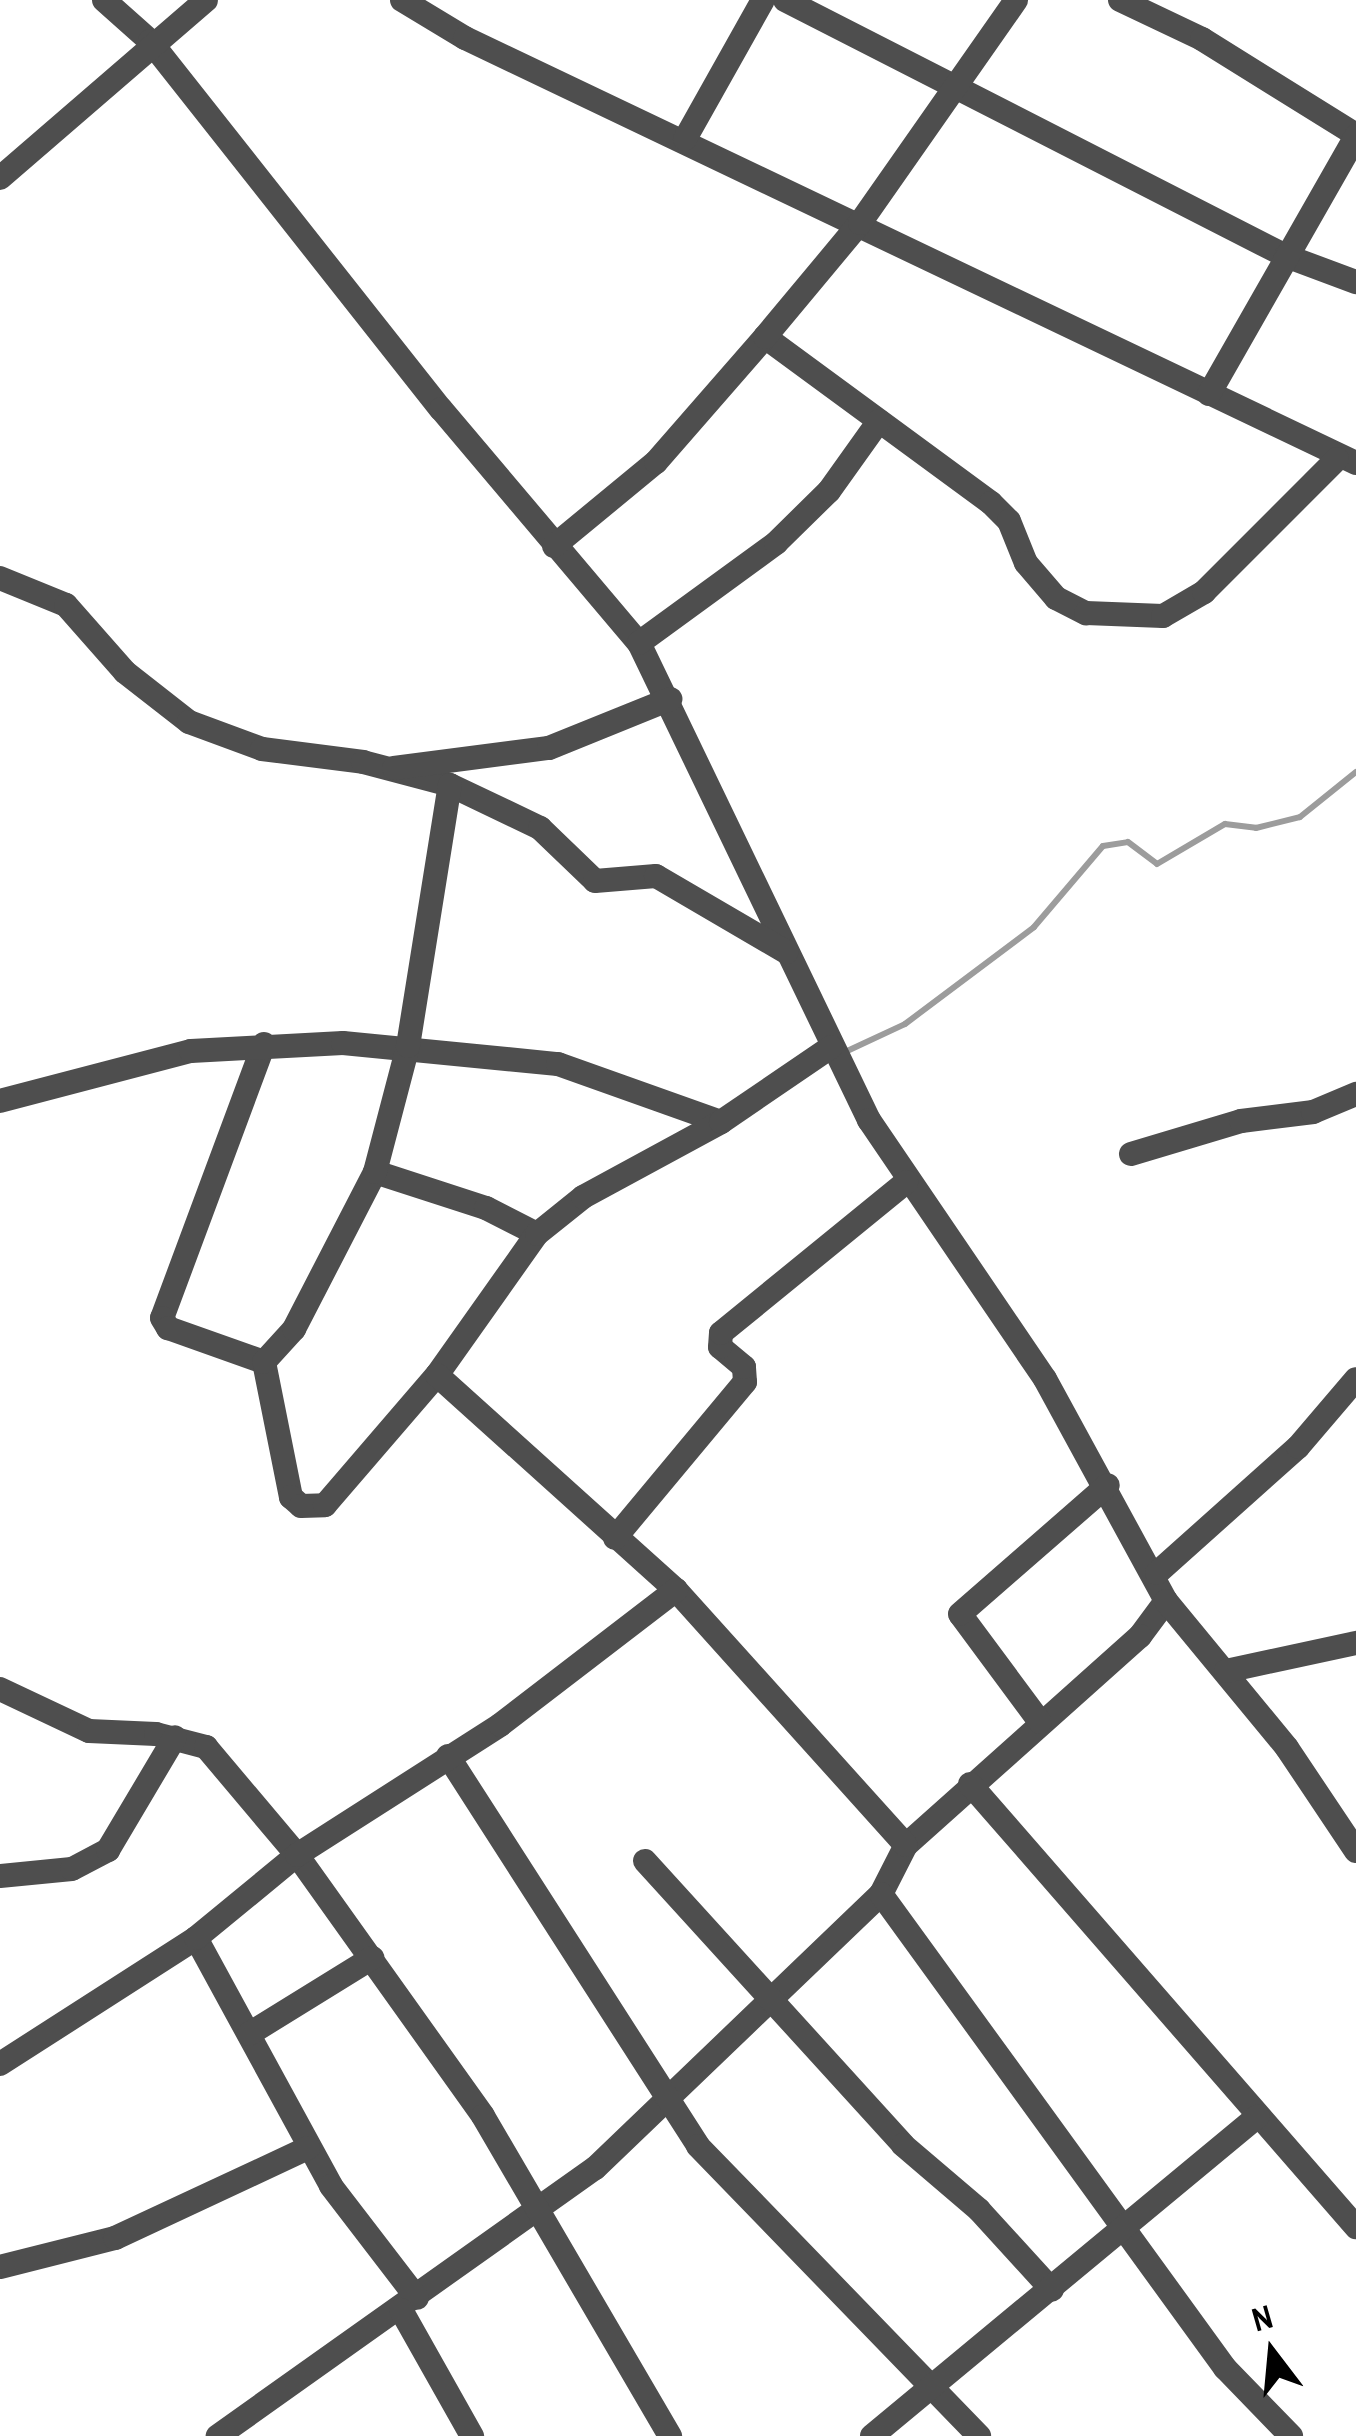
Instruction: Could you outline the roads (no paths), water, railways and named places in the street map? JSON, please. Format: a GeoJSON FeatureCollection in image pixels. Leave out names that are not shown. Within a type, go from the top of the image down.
{"type":"FeatureCollection","features":[{"type":"Feature","properties":{"kind":"street"},"geometry":{"type":"LineString","coordinates":[[104,0],[150,41],[554,546],[639,643],[670,699],[831,1047],[906,1182],[1045,1378],[1157,1574],[1166,1601],[1226,1671],[1356,1852]]}},
{"type":"Feature","properties":{"kind":"street"},"geometry":{"type":"LineString","coordinates":[[0,178],[150,41],[206,0]]}},
{"type":"Feature","properties":{"kind":"street"},"geometry":{"type":"LineString","coordinates":[[402,0],[465,38],[685,139],[1347,461],[1204,592],[1163,616],[1086,613],[1057,598],[991,503],[765,337]]}},
{"type":"Feature","properties":{"kind":"street"},"geometry":{"type":"LineString","coordinates":[[685,139],[763,0]]}},
{"type":"Feature","properties":{"kind":"street"},"geometry":{"type":"LineString","coordinates":[[784,0],[826,9],[958,90],[1286,256],[1356,282]]}},
{"type":"Feature","properties":{"kind":"street"},"geometry":{"type":"LineString","coordinates":[[554,546],[656,462],[765,337],[860,223],[958,90],[1016,0]]}},
{"type":"Feature","properties":{"kind":"street"},"geometry":{"type":"LineString","coordinates":[[1120,0],[1202,39],[1356,136],[1209,394]]}},
{"type":"Feature","properties":{"kind":"street"},"geometry":{"type":"LineString","coordinates":[[639,643],[776,543],[830,491],[879,421]]}},
{"type":"Feature","properties":{"kind":"street"},"geometry":{"type":"LineString","coordinates":[[0,578],[66,605],[125,672],[189,722],[262,749],[392,768],[450,784],[540,828],[595,881],[656,876],[787,952]]}},
{"type":"Feature","properties":{"kind":"street"},"geometry":{"type":"LineString","coordinates":[[392,768],[456,754],[549,748],[670,699]]}},
{"type":"Feature","properties":{"kind":"street"},"geometry":{"type":"LineString","coordinates":[[264,1362],[294,1329],[375,1172],[408,1046],[450,784]]}},
{"type":"Feature","properties":{"kind":"street"},"geometry":{"type":"LineString","coordinates":[[264,1044],[162,1318],[168,1328],[264,1362]]}},
{"type":"Feature","properties":{"kind":"street"},"geometry":{"type":"LineString","coordinates":[[0,1100],[178,1054],[264,1044],[408,1046],[558,1064],[721,1122]]}},
{"type":"Feature","properties":{"kind":"street"},"geometry":{"type":"LineString","coordinates":[[264,1362],[291,1497],[311,1508],[338,1499],[437,1375],[537,1234],[583,1197],[721,1122],[831,1047]]}},
{"type":"Feature","properties":{"kind":"street"},"geometry":{"type":"LineString","coordinates":[[1131,1154],[1241,1121],[1300,1116],[1356,1094]]}},
{"type":"Feature","properties":{"kind":"street"},"geometry":{"type":"LineString","coordinates":[[375,1172],[486,1208],[537,1234]]}},
{"type":"Feature","properties":{"kind":"street"},"geometry":{"type":"LineString","coordinates":[[615,1538],[745,1382],[745,1367],[720,1347],[721,1333],[906,1182]]}},
{"type":"Feature","properties":{"kind":"street"},"geometry":{"type":"LineString","coordinates":[[437,1375],[676,1591],[906,1846]]}},
{"type":"Feature","properties":{"kind":"street"},"geometry":{"type":"LineString","coordinates":[[1157,1574],[1298,1447],[1356,1379]]}},
{"type":"Feature","properties":{"kind":"street"},"geometry":{"type":"LineString","coordinates":[[1040,1722],[960,1614],[1108,1485]]}},
{"type":"Feature","properties":{"kind":"street"},"geometry":{"type":"LineString","coordinates":[[0,2064],[196,1938],[297,1856],[448,1756],[676,1591]]}},
{"type":"Feature","properties":{"kind":"street"},"geometry":{"type":"LineString","coordinates":[[218,2436],[541,2209],[665,2102],[776,2001],[881,1894],[906,1846],[1140,1636],[1166,1601]]}},
{"type":"Feature","properties":{"kind":"street"},"geometry":{"type":"LineString","coordinates":[[1226,1671],[1356,1643]]}},
{"type":"Feature","properties":{"kind":"street"},"geometry":{"type":"LineString","coordinates":[[0,1689],[107,1736],[175,1737],[206,1747],[297,1856],[372,1958],[541,2209],[670,2436]]}},
{"type":"Feature","properties":{"kind":"street"},"geometry":{"type":"LineString","coordinates":[[0,1876],[72,1869],[108,1850],[175,1737]]}},
{"type":"Feature","properties":{"kind":"street"},"geometry":{"type":"LineString","coordinates":[[448,1756],[665,2102],[698,2146],[979,2436]]}},
{"type":"Feature","properties":{"kind":"street"},"geometry":{"type":"LineString","coordinates":[[970,1784],[1356,2227]]}},
{"type":"Feature","properties":{"kind":"street"},"geometry":{"type":"LineString","coordinates":[[644,1861],[903,2145],[979,2210],[1052,2290]]}},
{"type":"Feature","properties":{"kind":"street"},"geometry":{"type":"LineString","coordinates":[[881,1894],[1225,2368],[1291,2436]]}},
{"type":"Feature","properties":{"kind":"street"},"geometry":{"type":"LineString","coordinates":[[196,1938],[308,2148],[409,2304],[472,2436]]}},
{"type":"Feature","properties":{"kind":"street"},"geometry":{"type":"LineString","coordinates":[[249,2034],[372,1958]]}},
{"type":"Feature","properties":{"kind":"street"},"geometry":{"type":"LineString","coordinates":[[872,2436],[937,2390],[1122,2222],[1258,2116]]}},
{"type":"Feature","properties":{"kind":"street"},"geometry":{"type":"LineString","coordinates":[[0,2267],[115,2238],[308,2148]]}},
{"type":"Feature","properties":{"kind":"waterway"},"geometry":{"type":"LineString","coordinates":[[845,1052],[905,1024],[1034,927],[1103,846],[1128,842],[1157,864],[1225,824],[1256,828],[1300,817],[1356,772]]}}]}
